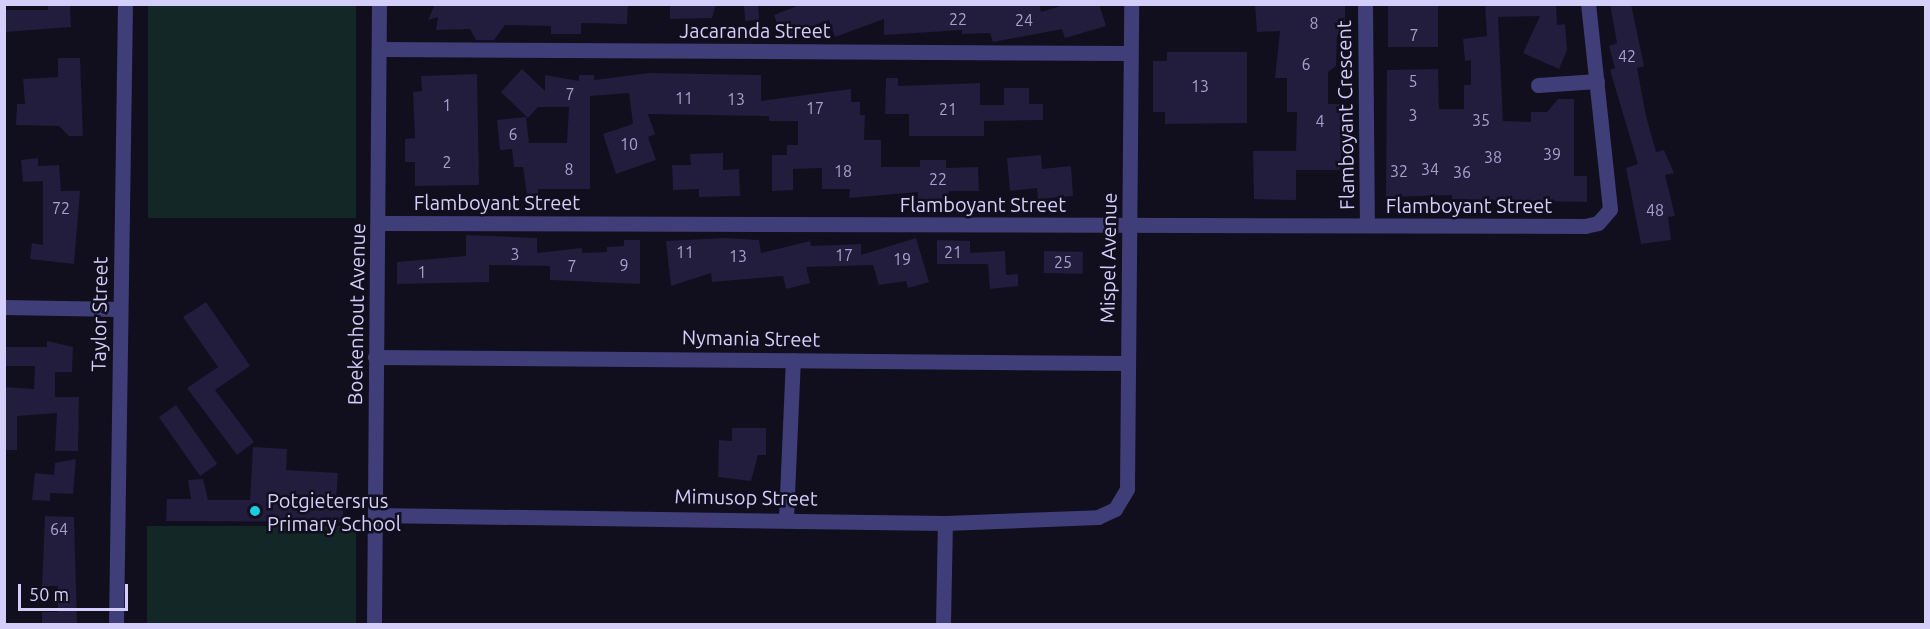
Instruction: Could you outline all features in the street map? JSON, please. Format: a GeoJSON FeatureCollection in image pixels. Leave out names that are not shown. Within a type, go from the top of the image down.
{"type":"FeatureCollection","features":[{"type":"Feature","properties":{"kind":"street","name":"Taylor Street"},"geometry":{"type":"LineString","coordinates":[[116,624],[125,4]]}},
{"type":"Feature","properties":{"kind":"street","name":"Boekenhout Avenue"},"geometry":{"type":"LineString","coordinates":[[375,624],[375,357],[380,223],[379,4]]}},
{"type":"Feature","properties":{"kind":"street","name":"Mispel Avenue"},"geometry":{"type":"LineString","coordinates":[[1115,509],[1127,489],[1127,363],[1131,225],[1131,4]]}},
{"type":"Feature","properties":{"kind":"street","name":"Flamboyant Crescent"},"geometry":{"type":"LineString","coordinates":[[1365,4],[1367,225]]}},
{"type":"Feature","properties":{"kind":"street"},"geometry":{"type":"LineString","coordinates":[[1538,85],[1597,81],[1588,4]]}},
{"type":"Feature","properties":{"kind":"street","name":"Jacaranda Street"},"geometry":{"type":"LineString","coordinates":[[379,49],[1130,53]]}},
{"type":"Feature","properties":{"kind":"street","name":"Flamboyant Street"},"geometry":{"type":"LineString","coordinates":[[380,223],[1585,226],[1598,223],[1610,209],[1597,81]]}},
{"type":"Feature","properties":{"kind":"street"},"geometry":{"type":"LineString","coordinates":[[4,307],[120,309]]}},
{"type":"Feature","properties":{"kind":"street","name":"Nymania Street"},"geometry":{"type":"LineString","coordinates":[[375,357],[1127,363]]}},
{"type":"Feature","properties":{"kind":"street"},"geometry":{"type":"LineString","coordinates":[[786,518],[793,360]]}},
{"type":"Feature","properties":{"kind":"street","name":"Mimusop Street"},"geometry":{"type":"LineString","coordinates":[[375,515],[786,518],[945,523],[1098,517],[1115,509]]}},
{"type":"Feature","properties":{"kind":"street"},"geometry":{"type":"LineString","coordinates":[[943,624],[945,523]]}},
{"type":"Feature","properties":{"kind":"green space"},"geometry":{"type":"Polygon","coordinates":[[[148,5],[356,5],[356,218],[148,218],[148,5]]]}},
{"type":"Feature","properties":{"kind":"green space"},"geometry":{"type":"Polygon","coordinates":[[[147,526],[356,526],[356,624],[147,624],[147,526]]]}},
{"type":"Feature","properties":{"kind":"building"},"geometry":{"type":"Polygon","coordinates":[[[48,4],[70,4],[71,27],[4,32],[4,10],[48,10],[48,4]]]}},
{"type":"Feature","properties":{"kind":"building"},"geometry":{"type":"Polygon","coordinates":[[[435,4],[628,4],[627,24],[581,23],[581,34],[551,34],[551,26],[505,25],[494,40],[476,40],[470,29],[436,30],[438,17],[428,20],[435,4]]]}},
{"type":"Feature","properties":{"kind":"building"},"geometry":{"type":"Polygon","coordinates":[[[670,4],[716,4],[712,18],[670,19],[670,4]]]}},
{"type":"Feature","properties":{"kind":"building"},"geometry":{"type":"Polygon","coordinates":[[[758,4],[759,20],[745,21],[744,5],[758,4]]]}},
{"type":"Feature","properties":{"kind":"building"},"geometry":{"type":"Polygon","coordinates":[[[802,4],[1039,4],[1041,12],[1067,4],[1099,4],[1106,26],[1065,38],[1062,29],[993,42],[990,33],[962,34],[962,30],[884,35],[884,19],[835,37],[829,20],[782,37],[774,15],[802,4]]]}},
{"type":"Feature","properties":{"kind":"building"},"geometry":{"type":"Polygon","coordinates":[[[1255,4],[1345,4],[1345,35],[1337,35],[1336,66],[1328,72],[1328,104],[1344,104],[1340,170],[1296,170],[1296,200],[1254,199],[1253,151],[1296,151],[1297,112],[1287,112],[1287,78],[1275,78],[1280,31],[1257,32],[1255,4]]]}},
{"type":"Feature","properties":{"kind":"building"},"geometry":{"type":"Polygon","coordinates":[[[1388,4],[1438,4],[1438,47],[1388,47],[1388,4]]]}},
{"type":"Feature","properties":{"kind":"building"},"geometry":{"type":"Polygon","coordinates":[[[1485,4],[1556,4],[1557,25],[1565,24],[1567,50],[1559,69],[1523,53],[1540,16],[1498,17],[1503,121],[1531,122],[1531,112],[1547,112],[1558,99],[1574,99],[1574,176],[1587,176],[1587,202],[1452,199],[1452,195],[1386,197],[1387,70],[1438,69],[1439,109],[1464,109],[1464,85],[1471,85],[1471,60],[1465,61],[1463,39],[1487,36],[1485,4]]]}},
{"type":"Feature","properties":{"kind":"building"},"geometry":{"type":"Polygon","coordinates":[[[1610,4],[1631,4],[1644,66],[1637,68],[1646,116],[1656,152],[1664,150],[1674,173],[1665,175],[1675,216],[1668,217],[1671,240],[1641,244],[1626,168],[1638,164],[1610,70],[1615,68],[1609,46],[1617,43],[1610,4]]]}},
{"type":"Feature","properties":{"kind":"building"},"geometry":{"type":"Polygon","coordinates":[[[1167,52],[1247,52],[1247,123],[1165,124],[1165,112],[1153,112],[1153,61],[1167,61],[1167,52]]]}},
{"type":"Feature","properties":{"kind":"building"},"geometry":{"type":"Polygon","coordinates":[[[58,58],[80,58],[83,136],[69,136],[59,126],[16,125],[17,104],[25,104],[23,79],[58,77],[58,58]]]}},
{"type":"Feature","properties":{"kind":"building"},"geometry":{"type":"Polygon","coordinates":[[[522,69],[545,91],[545,75],[579,81],[579,75],[594,75],[594,80],[649,73],[761,75],[761,101],[851,89],[851,102],[860,102],[860,115],[865,115],[864,140],[881,140],[881,167],[920,167],[920,160],[946,160],[946,168],[978,167],[979,191],[949,191],[949,199],[918,199],[918,192],[849,198],[850,189],[822,189],[822,168],[793,169],[793,190],[772,191],[772,155],[787,155],[787,145],[798,145],[798,121],[769,121],[769,116],[648,114],[655,134],[648,137],[656,160],[616,174],[603,134],[633,124],[629,93],[590,96],[590,189],[538,189],[538,193],[527,195],[523,167],[514,167],[512,149],[500,150],[497,120],[526,117],[529,143],[567,143],[569,107],[538,107],[528,118],[501,92],[522,69]]]}},
{"type":"Feature","properties":{"kind":"building"},"geometry":{"type":"Polygon","coordinates":[[[477,74],[479,185],[415,186],[415,162],[405,162],[405,139],[415,138],[413,92],[422,91],[421,76],[477,74]]]}},
{"type":"Feature","properties":{"kind":"building"},"geometry":{"type":"Polygon","coordinates":[[[886,78],[898,78],[898,86],[980,83],[980,105],[1004,105],[1004,88],[1029,88],[1029,104],[1043,104],[1043,120],[984,121],[984,136],[909,136],[909,114],[885,114],[886,78]]]}},
{"type":"Feature","properties":{"kind":"building"},"geometry":{"type":"Polygon","coordinates":[[[723,153],[723,170],[739,169],[740,196],[699,197],[699,189],[673,190],[672,165],[691,165],[690,154],[723,153]]]}},
{"type":"Feature","properties":{"kind":"building"},"geometry":{"type":"Polygon","coordinates":[[[1041,155],[1042,169],[1071,166],[1073,196],[1038,199],[1037,188],[1010,191],[1007,158],[1041,155]]]}},
{"type":"Feature","properties":{"kind":"building"},"geometry":{"type":"Polygon","coordinates":[[[38,158],[38,166],[59,165],[61,191],[80,191],[74,264],[30,259],[32,243],[43,245],[43,181],[23,182],[21,160],[38,158]]]}},
{"type":"Feature","properties":{"kind":"building"},"geometry":{"type":"Polygon","coordinates":[[[466,235],[537,238],[537,253],[582,248],[582,253],[607,252],[607,247],[624,246],[624,240],[640,240],[640,284],[550,280],[550,266],[489,265],[489,282],[397,284],[397,262],[466,256],[466,235]]]}},
{"type":"Feature","properties":{"kind":"building"},"geometry":{"type":"Polygon","coordinates":[[[724,238],[759,240],[761,253],[810,241],[811,246],[861,244],[861,255],[916,238],[929,282],[908,288],[906,281],[879,285],[873,265],[806,267],[810,283],[786,289],[783,276],[712,282],[711,273],[671,286],[666,241],[724,238]]]}},
{"type":"Feature","properties":{"kind":"building"},"geometry":{"type":"Polygon","coordinates":[[[937,240],[970,241],[970,253],[1005,251],[1006,275],[1018,274],[1018,286],[990,289],[988,264],[937,264],[937,240]]]}},
{"type":"Feature","properties":{"kind":"building"},"geometry":{"type":"Polygon","coordinates":[[[1044,251],[1083,252],[1083,274],[1044,273],[1044,251]]]}},
{"type":"Feature","properties":{"kind":"building"},"geometry":{"type":"Polygon","coordinates":[[[206,302],[250,366],[215,390],[254,442],[237,455],[187,388],[218,367],[183,317],[206,302]]]}},
{"type":"Feature","properties":{"kind":"building"},"geometry":{"type":"Polygon","coordinates":[[[47,341],[73,347],[72,372],[55,372],[55,397],[79,397],[78,451],[55,451],[57,413],[17,416],[17,450],[4,450],[4,387],[34,389],[35,366],[4,366],[4,347],[47,347],[47,341]]]}},
{"type":"Feature","properties":{"kind":"building","name":"Potgietersrus Primary School"},"geometry":{"type":"Polygon","coordinates":[[[176,405],[217,464],[200,476],[159,417],[176,405]]]}},
{"type":"Feature","properties":{"kind":"building"},"geometry":{"type":"Polygon","coordinates":[[[732,428],[766,428],[766,455],[758,455],[751,481],[718,477],[719,440],[732,441],[732,428]]]}},
{"type":"Feature","properties":{"kind":"building"},"geometry":{"type":"Polygon","coordinates":[[[253,447],[287,449],[286,470],[338,473],[336,501],[343,501],[343,522],[166,521],[167,499],[191,499],[188,480],[203,479],[208,500],[250,500],[253,447]]]}},
{"type":"Feature","properties":{"kind":"building"},"geometry":{"type":"Polygon","coordinates":[[[76,459],[73,494],[50,493],[50,501],[32,500],[35,473],[54,475],[55,463],[76,459]]]}},
{"type":"Feature","properties":{"kind":"building"},"geometry":{"type":"Polygon","coordinates":[[[45,516],[74,517],[77,624],[42,624],[42,612],[58,612],[58,586],[42,586],[45,516]]]}},
{"type":"Feature","properties":{"kind":"place","name":"Potgietersrus Primary School"},"geometry":{"type":"Point","coordinates":[255,511]}}]}
